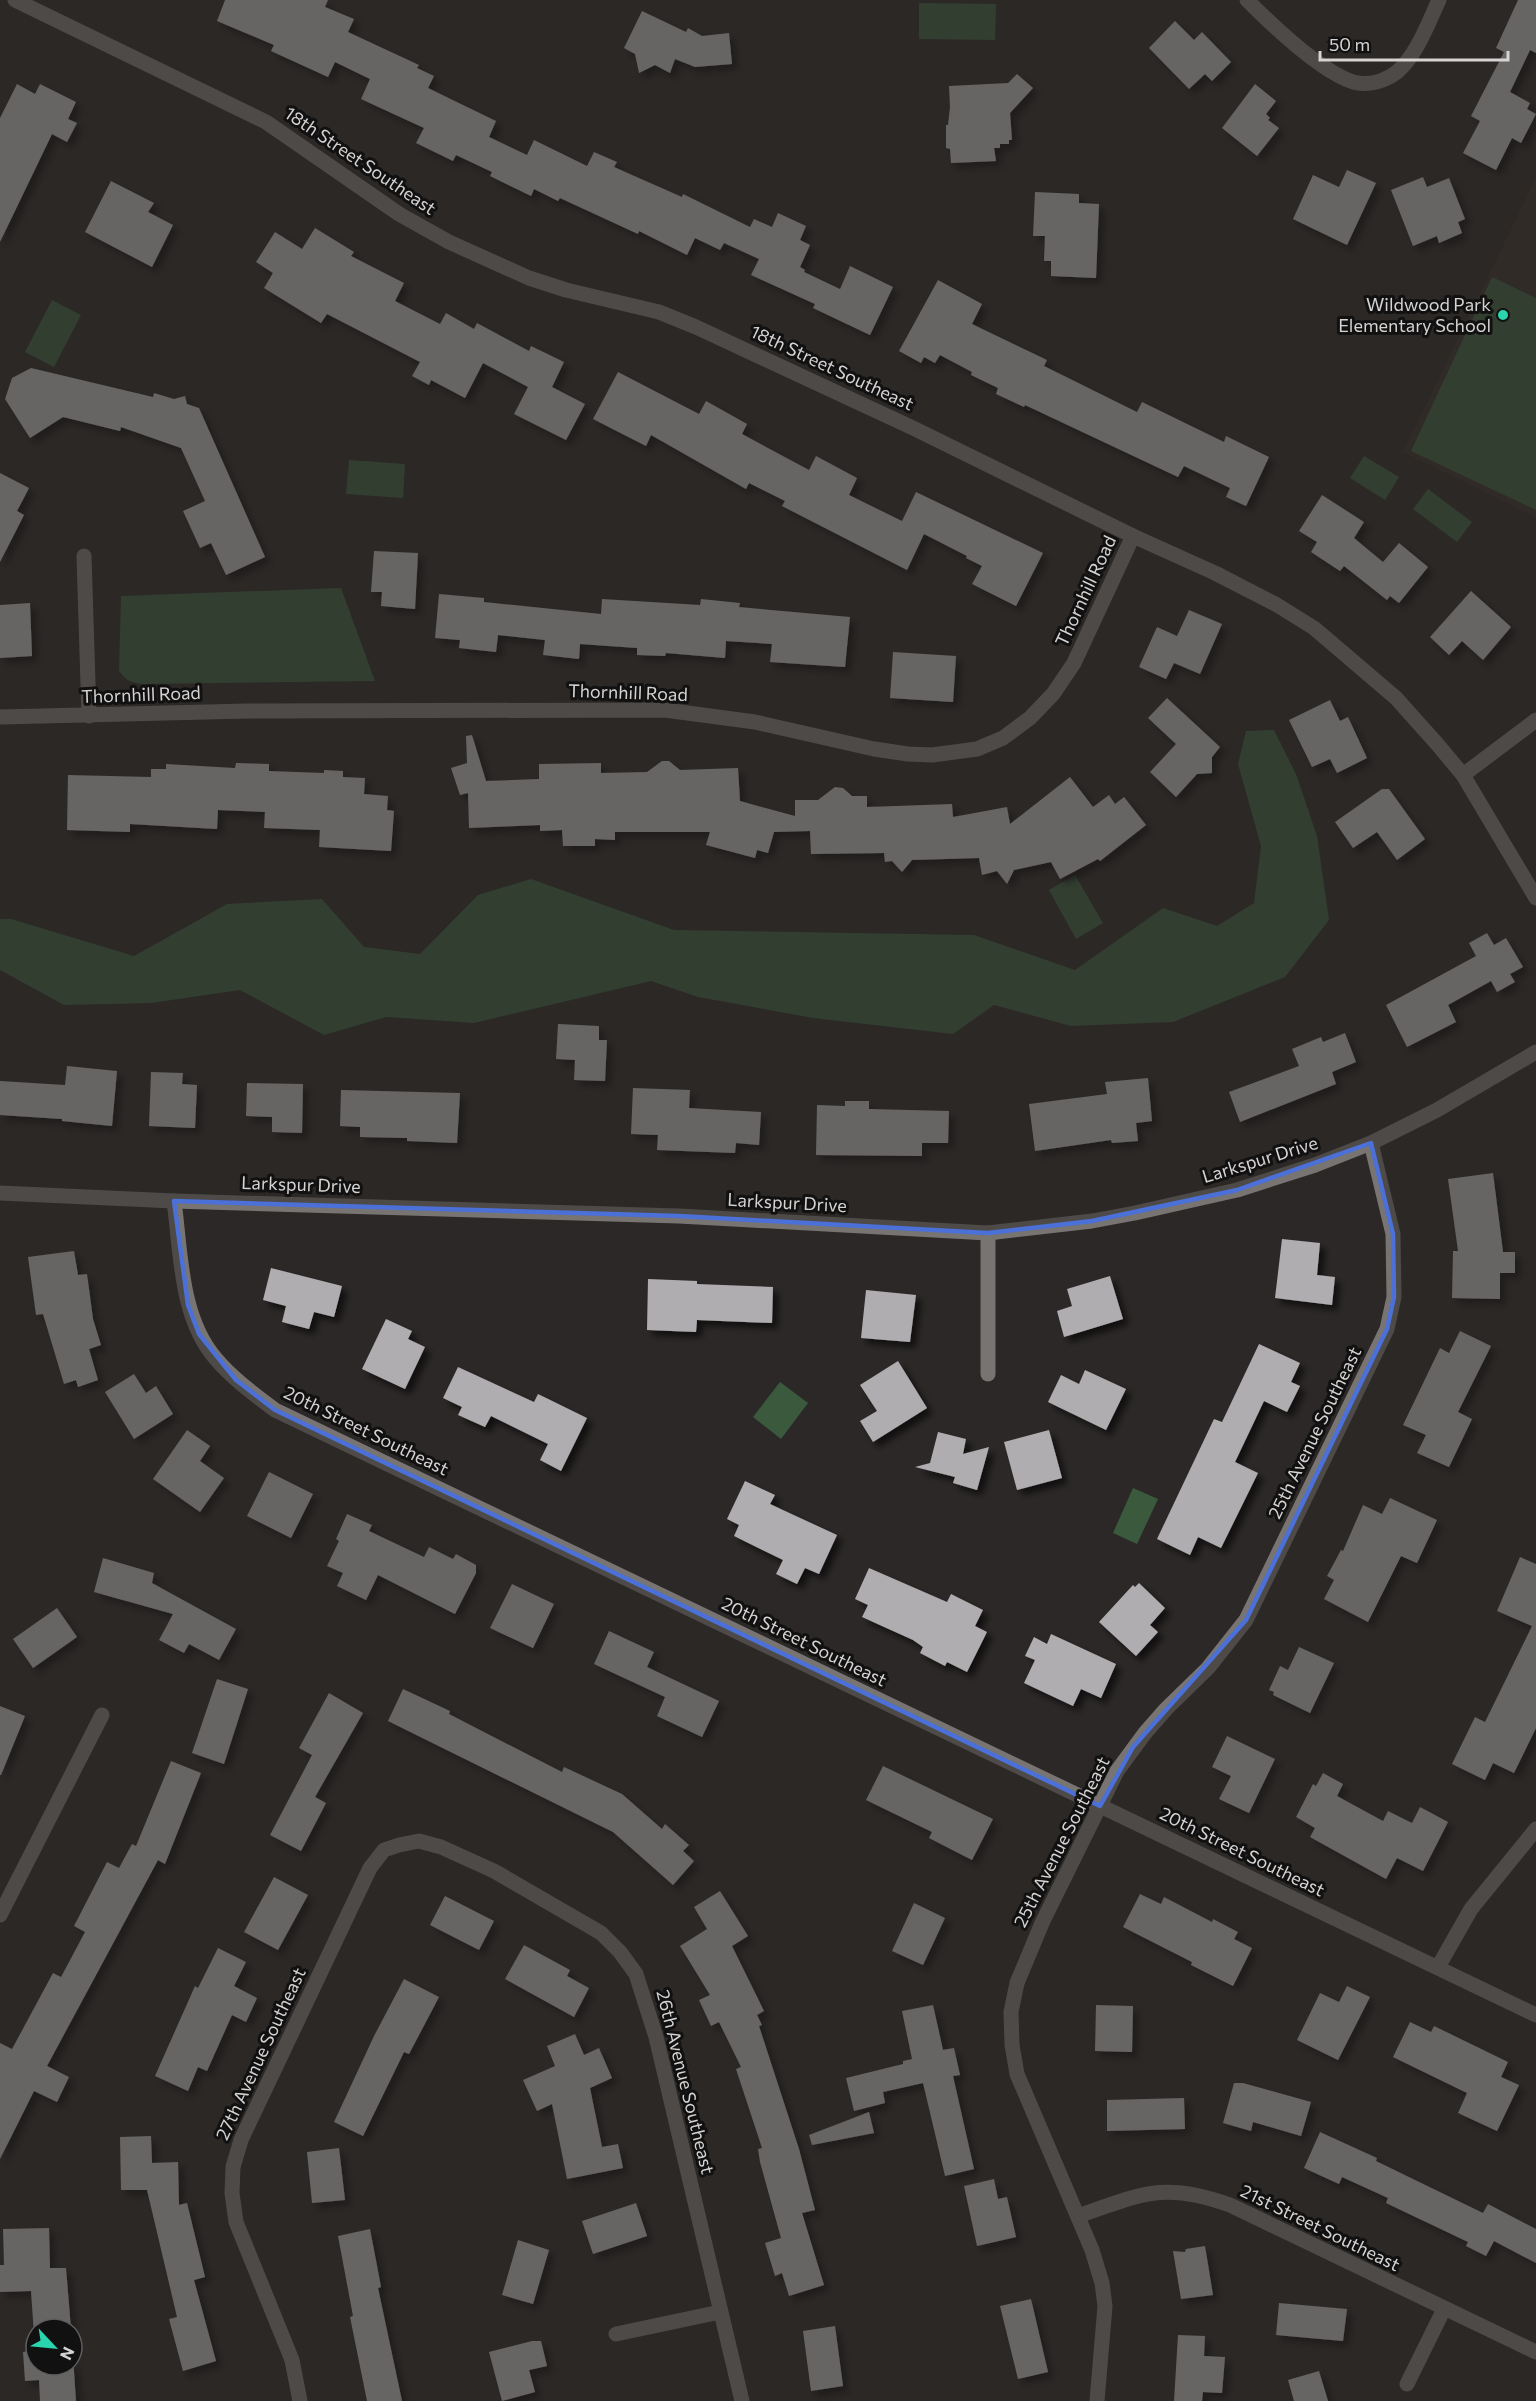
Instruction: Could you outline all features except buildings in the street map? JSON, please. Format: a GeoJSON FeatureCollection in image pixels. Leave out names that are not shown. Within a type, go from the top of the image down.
{"type":"FeatureCollection","features":[{"type":"Feature","properties":{"kind":"street","name":"18th Street Southeast"},"geometry":{"type":"LineString","coordinates":[[15,0],[266,122],[399,214],[449,242],[529,278],[566,290],[659,312],[696,327],[913,428],[1277,605],[1314,628],[1396,698],[1463,775],[1536,898]]}},
{"type":"Feature","properties":{"kind":"street"},"geometry":{"type":"LineString","coordinates":[[1247,0],[1302,48],[1342,77],[1367,84],[1388,77],[1405,63],[1439,0]]}},
{"type":"Feature","properties":{"kind":"street","name":"Thornhill Road"},"geometry":{"type":"LineString","coordinates":[[0,717],[248,711],[665,710],[755,722],[874,749],[908,754],[932,755],[977,749],[1003,738],[1030,718],[1053,694],[1074,663],[1133,536]]}},
{"type":"Feature","properties":{"kind":"street"},"geometry":{"type":"LineString","coordinates":[[84,556],[89,716]]}},
{"type":"Feature","properties":{"kind":"street"},"geometry":{"type":"LineString","coordinates":[[1463,775],[1536,720]]}},
{"type":"Feature","properties":{"kind":"street","name":"Larkspur Drive"},"geometry":{"type":"LineString","coordinates":[[0,1193],[174,1201],[679,1216],[988,1233],[1092,1221],[1237,1190],[1315,1165],[1371,1143],[1437,1110],[1536,1052]]}},
{"type":"Feature","properties":{"kind":"street","name":"25th Avenue Southeast"},"geometry":{"type":"LineString","coordinates":[[1097,2401],[1105,2306],[1102,2283],[1078,2216],[1017,2074],[1012,2045],[1011,2012],[1017,1983],[1029,1952],[1117,1772],[1133,1747],[1166,1709],[1223,1652],[1246,1620],[1387,1329],[1394,1297],[1394,1234],[1371,1143]]}},
{"type":"Feature","properties":{"kind":"street","name":"20th Street Southeast"},"geometry":{"type":"LineString","coordinates":[[174,1201],[188,1305],[199,1334],[214,1358],[236,1380],[275,1410],[1536,2014]]}},
{"type":"Feature","properties":{"kind":"street"},"geometry":{"type":"LineString","coordinates":[[988,1233],[988,1374]]}},
{"type":"Feature","properties":{"kind":"street"},"geometry":{"type":"LineString","coordinates":[[0,1915],[102,1715]]}},
{"type":"Feature","properties":{"kind":"street"},"geometry":{"type":"LineString","coordinates":[[1438,1967],[1471,1909],[1536,1830]]}},
{"type":"Feature","properties":{"kind":"street","name":"26th Avenue Southeast"},"geometry":{"type":"LineString","coordinates":[[399,1845],[419,1841],[441,1847],[494,1871],[601,1933],[620,1952],[636,1974],[656,2037],[742,2401]]}},
{"type":"Feature","properties":{"kind":"street","name":"27th Avenue Southeast"},"geometry":{"type":"LineString","coordinates":[[300,2401],[292,2360],[236,2222],[232,2193],[233,2168],[241,2140],[370,1868],[384,1850],[399,1845]]}},
{"type":"Feature","properties":{"kind":"street","name":"21st Street Southeast"},"geometry":{"type":"LineString","coordinates":[[1078,2216],[1139,2195],[1158,2191],[1182,2191],[1199,2195],[1246,2212],[1536,2352]]}},
{"type":"Feature","properties":{"kind":"street"},"geometry":{"type":"LineString","coordinates":[[1407,2384],[1444,2309]]}},
{"type":"Feature","properties":{"kind":"street"},"geometry":{"type":"LineString","coordinates":[[616,2334],[720,2312]]}},
{"type":"Feature","properties":{"kind":"highlighted area"},"geometry":{"type":"Polygon","coordinates":[[[1371,1143],[1393,1234],[1394,1297],[1387,1329],[1246,1620],[1133,1747],[1100,1806],[275,1410],[236,1380],[199,1334],[188,1305],[174,1201],[679,1216],[988,1233],[1092,1221],[1237,1190],[1371,1143]]]}},
{"type":"Feature","properties":{"kind":"shaded area","name":"Wildwood Park Elementary School"},"geometry":{"type":"Polygon","coordinates":[[[1536,178],[1536,517],[1403,452],[1536,178]]]}},
{"type":"Feature","properties":{"kind":"green space"},"geometry":{"type":"Polygon","coordinates":[[[919,3],[996,4],[995,40],[919,39],[919,3]]]}},
{"type":"Feature","properties":{"kind":"green space","name":"Wildwood Park Elementary School"},"geometry":{"type":"Polygon","coordinates":[[[1492,277],[1536,298],[1536,510],[1411,451],[1492,277]]]}},
{"type":"Feature","properties":{"kind":"green space"},"geometry":{"type":"Polygon","coordinates":[[[52,300],[81,315],[54,367],[25,352],[52,300]]]}},
{"type":"Feature","properties":{"kind":"green space"},"geometry":{"type":"Polygon","coordinates":[[[1364,456],[1399,477],[1385,500],[1350,478],[1364,456]]]}},
{"type":"Feature","properties":{"kind":"green space"},"geometry":{"type":"Polygon","coordinates":[[[349,460],[405,464],[403,498],[346,494],[349,460]]]}},
{"type":"Feature","properties":{"kind":"green space"},"geometry":{"type":"Polygon","coordinates":[[[1428,489],[1472,522],[1457,542],[1413,509],[1428,489]]]}},
{"type":"Feature","properties":{"kind":"green space"},"geometry":{"type":"Polygon","coordinates":[[[341,588],[375,681],[144,684],[130,681],[119,671],[121,596],[341,588]]]}},
{"type":"Feature","properties":{"kind":"green space"},"geometry":{"type":"Polygon","coordinates":[[[1274,730],[1296,774],[1317,836],[1329,920],[1285,977],[1173,1022],[1071,1026],[994,1005],[953,1034],[813,1018],[698,997],[651,981],[474,1023],[386,1017],[324,1035],[240,990],[151,1003],[64,1005],[0,970],[0,919],[11,919],[134,956],[227,904],[322,899],[364,947],[420,954],[478,895],[531,879],[674,930],[974,935],[1075,970],[1163,908],[1217,926],[1254,903],[1261,846],[1238,764],[1246,731],[1274,730]]]}},
{"type":"Feature","properties":{"kind":"green space"},"geometry":{"type":"Polygon","coordinates":[[[1075,875],[1103,923],[1076,939],[1049,890],[1075,875]]]}},
{"type":"Feature","properties":{"kind":"green space"},"geometry":{"type":"Polygon","coordinates":[[[780,1382],[808,1403],[781,1439],[753,1417],[780,1382]]]}},
{"type":"Feature","properties":{"kind":"green space"},"geometry":{"type":"Polygon","coordinates":[[[1133,1488],[1158,1499],[1137,1544],[1113,1533],[1133,1488]]]}},
{"type":"Feature","properties":{"kind":"place","name":"Wildwood Park Elementary School"},"geometry":{"type":"Point","coordinates":[1503,315]}}]}
